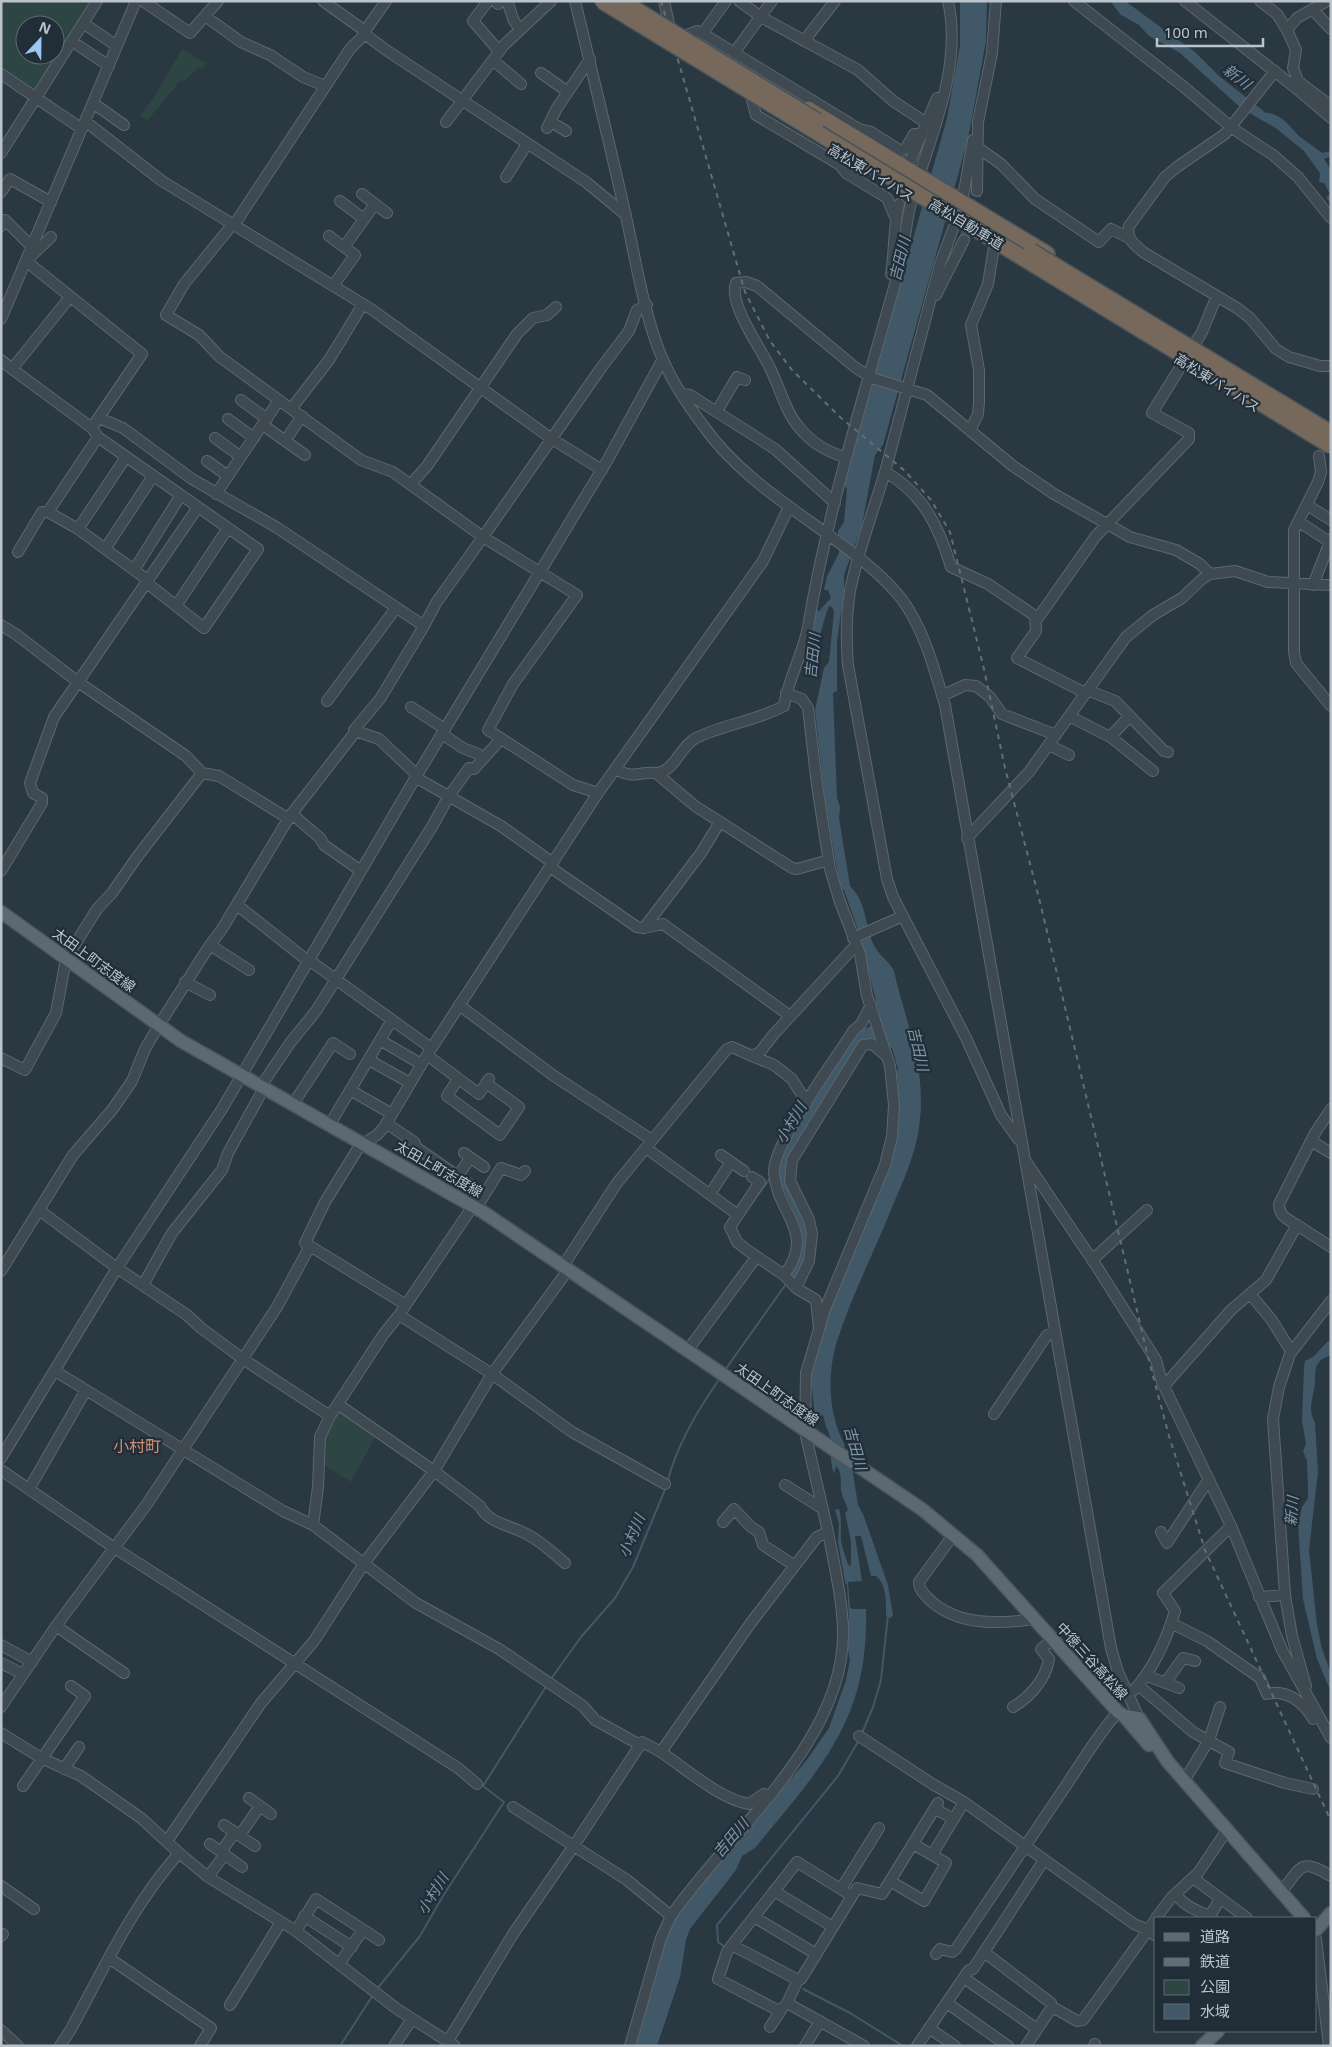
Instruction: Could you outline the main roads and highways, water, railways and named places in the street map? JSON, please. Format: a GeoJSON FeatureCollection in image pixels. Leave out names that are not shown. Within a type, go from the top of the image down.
{"type":"FeatureCollection","features":[{"type":"Feature","properties":{"kind":"highway","name":"高松東バイパス"},"geometry":{"type":"LineString","coordinates":[[591,1],[752,100],[843,161],[910,201],[952,222],[994,247],[1183,363],[1325,454]]}},
{"type":"Feature","properties":{"kind":"highway","name":"高松自動車道"},"geometry":{"type":"LineString","coordinates":[[602,1],[1331,446]]}},
{"type":"Feature","properties":{"kind":"highway","name":"高松自動車道"},"geometry":{"type":"LineString","coordinates":[[622,1],[1331,433]]}},
{"type":"Feature","properties":{"kind":"highway","name":"高松東バイパス"},"geometry":{"type":"LineString","coordinates":[[632,1],[856,133],[922,180],[1331,426]]}},
{"type":"Feature","properties":{"kind":"main road","name":"太田上町志度線"},"geometry":{"type":"LineString","coordinates":[[1,912],[181,1041],[473,1206],[855,1464]]}},
{"type":"Feature","properties":{"kind":"main road","name":"中徳三谷高松線"},"geometry":{"type":"LineString","coordinates":[[855,1464],[922,1510],[954,1534],[977,1555],[1120,1714],[1139,1718],[1168,1762]]}},
{"type":"Feature","properties":{"kind":"main road"},"geometry":{"type":"LineString","coordinates":[[1120,1714],[1152,1749],[1168,1762],[1303,1917]]}},
{"type":"Feature","properties":{"kind":"main road"},"geometry":{"type":"LineString","coordinates":[[1317,1929],[1331,1913]]}},
{"type":"Feature","properties":{"kind":"main road"},"geometry":{"type":"LineString","coordinates":[[1202,2046],[1217,2032]]}},
{"type":"Feature","properties":{"kind":"water","name":"吉田川"},"geometry":{"type":"Polygon","coordinates":[[[960,1],[987,1],[986,41],[968,139],[883,445],[875,455],[862,525],[844,575],[844,592],[837,641],[837,691],[833,693],[837,798],[840,807],[839,818],[850,886],[860,901],[873,943],[894,971],[915,1051],[921,1091],[921,1112],[913,1152],[900,1188],[843,1324],[834,1353],[831,1380],[832,1408],[839,1434],[845,1445],[842,1450],[852,1467],[858,1505],[863,1514],[888,1585],[893,1616],[890,1618],[886,1616],[884,1589],[880,1579],[876,1576],[871,1576],[861,1536],[855,1536],[862,1581],[848,1582],[850,1607],[852,1609],[866,1609],[865,1648],[859,1682],[850,1712],[836,1740],[801,1792],[755,1848],[742,1856],[736,1870],[690,1929],[686,1940],[680,1977],[657,2046],[636,2046],[664,1945],[672,1924],[693,1894],[806,1761],[829,1728],[846,1680],[850,1660],[848,1651],[847,1585],[838,1542],[839,1524],[835,1510],[839,1509],[841,1541],[849,1566],[851,1565],[851,1541],[845,1513],[848,1510],[842,1493],[840,1472],[836,1466],[834,1474],[831,1442],[823,1414],[818,1422],[815,1419],[811,1377],[819,1337],[889,1162],[898,1082],[896,1072],[898,1069],[892,1048],[889,1047],[884,1035],[861,1041],[788,1157],[786,1183],[803,1217],[808,1236],[806,1257],[794,1281],[787,1287],[784,1284],[799,1257],[802,1238],[799,1223],[779,1179],[778,1166],[787,1143],[854,1037],[859,1031],[881,1022],[861,939],[844,890],[840,888],[824,793],[815,710],[824,668],[829,662],[834,611],[832,607],[829,606],[826,614],[810,669],[809,659],[804,658],[813,628],[815,610],[819,611],[831,598],[828,590],[824,590],[827,576],[839,553],[838,531],[844,522],[847,489],[844,485],[947,118],[960,45],[960,1]]]}},
{"type":"Feature","properties":{"kind":"water"},"geometry":{"type":"Polygon","coordinates":[[[1110,1],[1125,1],[1195,52],[1219,76],[1266,113],[1276,115],[1299,136],[1322,153],[1331,151],[1331,156],[1324,159],[1331,170],[1331,205],[1326,197],[1330,194],[1324,183],[1319,182],[1320,173],[1304,151],[1277,129],[1241,108],[1180,53],[1149,36],[1139,25],[1121,15],[1110,1]]]}},
{"type":"Feature","properties":{"kind":"water"},"geometry":{"type":"Polygon","coordinates":[[[1328,1341],[1331,1341],[1331,1355],[1321,1360],[1316,1367],[1311,1407],[1315,1423],[1318,1472],[1309,1550],[1317,1625],[1322,1649],[1331,1673],[1331,1692],[1317,1659],[1303,1599],[1298,1523],[1302,1507],[1308,1498],[1307,1461],[1303,1451],[1306,1444],[1302,1421],[1305,1361],[1313,1357],[1328,1341]]]}},
{"type":"Feature","properties":{"kind":"waterway"},"geometry":{"type":"LineString","coordinates":[[744,1214],[771,1177]]}},
{"type":"Feature","properties":{"kind":"waterway","name":"小村川"},"geometry":{"type":"LineString","coordinates":[[725,1370],[786,1284]]}},
{"type":"Feature","properties":{"kind":"waterway","name":"小村川"},"geometry":{"type":"LineString","coordinates":[[668,1480],[677,1454],[690,1427],[720,1378]]}},
{"type":"Feature","properties":{"kind":"waterway","name":"小村川"},"geometry":{"type":"LineString","coordinates":[[551,1679],[581,1637],[615,1598],[633,1567],[666,1487]]}},
{"type":"Feature","properties":{"kind":"waterway"},"geometry":{"type":"LineString","coordinates":[[862,1733],[873,1707],[881,1680],[888,1615]]}},
{"type":"Feature","properties":{"kind":"waterway","name":"小村川"},"geometry":{"type":"LineString","coordinates":[[377,1989],[420,1936],[443,1896],[504,1802],[483,1786],[547,1685]]}},
{"type":"Feature","properties":{"kind":"waterway"},"geometry":{"type":"LineString","coordinates":[[725,1947],[718,1942],[717,1925],[838,1776],[859,1740]]}},
{"type":"Feature","properties":{"kind":"waterway"},"geometry":{"type":"LineString","coordinates":[[803,1989],[850,2013],[903,2046]]}},
{"type":"Feature","properties":{"kind":"waterway","name":"小村川"},"geometry":{"type":"LineString","coordinates":[[340,2046],[373,1995]]}},
{"type":"Feature","properties":{"kind":"tunnel"},"geometry":{"type":"LineString","coordinates":[[964,240],[977,191]]}},
{"type":"Feature","properties":{"kind":"railway"},"geometry":{"type":"LineString","coordinates":[[661,1],[745,292],[770,341],[792,370],[840,417],[905,471],[931,500],[950,532],[984,669],[1005,768],[1040,902],[1148,1357],[1169,1436],[1205,1550],[1331,1821]]}},
{"type":"Feature","properties":{"kind":"district","name":"小村町"},"geometry":{"type":"Point","coordinates":[137,1446]}},
{"type":"Feature","properties":{"kind":"water label","name":"新川"},"geometry":{"type":"Point","coordinates":[1237,77]}},
{"type":"Feature","properties":{"kind":"water label","name":"新川"},"geometry":{"type":"Point","coordinates":[1292,1511]}}]}
